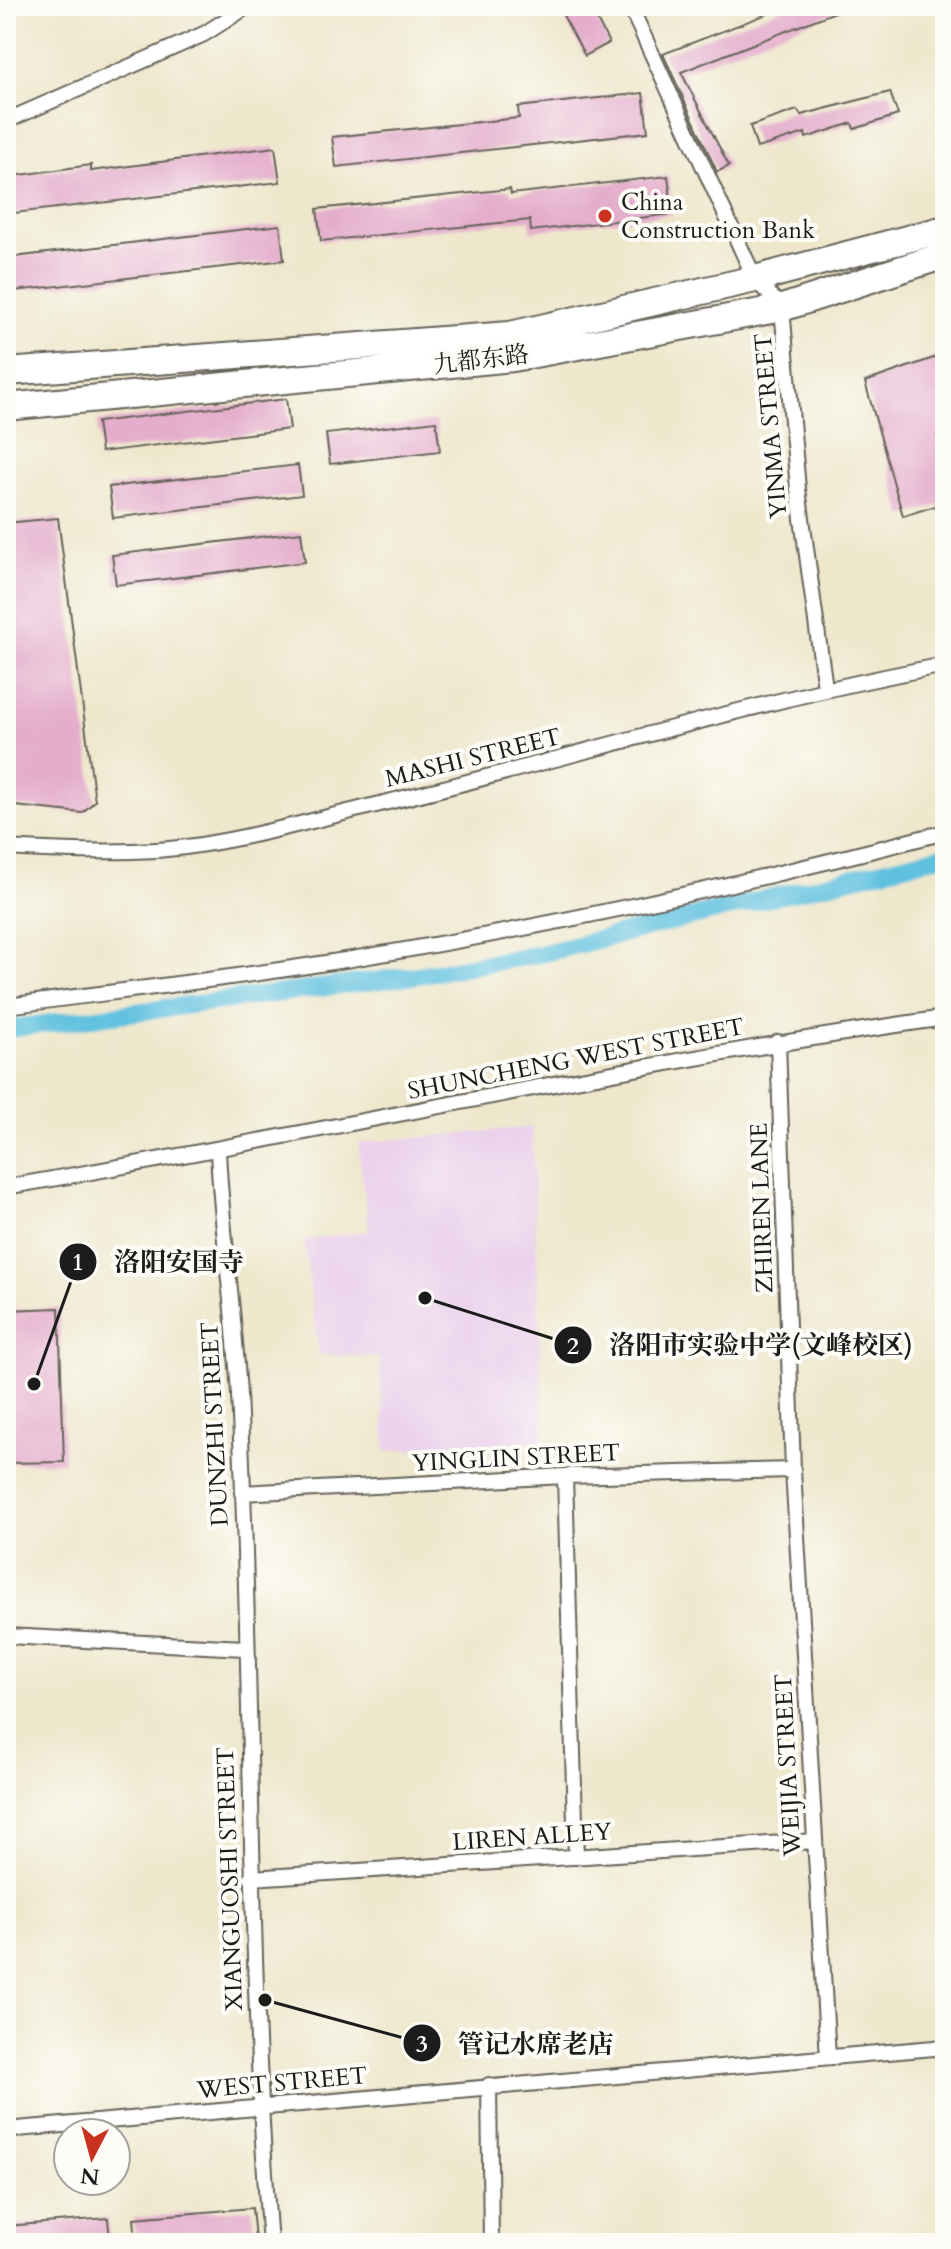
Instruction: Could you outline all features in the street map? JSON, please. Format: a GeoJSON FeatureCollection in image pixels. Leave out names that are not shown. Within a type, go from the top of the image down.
{"type":"FeatureCollection","features":[{"type":"Feature","properties":{"kind":"highway","name":"九都东路"},"geometry":{"type":"LineString","coordinates":[[6,372],[510,335],[755,279],[945,229]]}},
{"type":"Feature","properties":{"kind":"highway","name":"九都东路"},"geometry":{"type":"LineString","coordinates":[[6,407],[513,358],[782,308],[945,255]]}},
{"type":"Feature","properties":{"kind":"street"},"geometry":{"type":"LineString","coordinates":[[6,121],[204,34],[248,6]]}},
{"type":"Feature","properties":{"kind":"street","name":"YINMA STREET"},"geometry":{"type":"LineString","coordinates":[[630,6],[755,279],[782,308],[798,489],[825,688]]}},
{"type":"Feature","properties":{"kind":"street","name":"MASHI STREET"},"geometry":{"type":"LineString","coordinates":[[6,848],[80,852],[160,850],[271,830],[543,764],[825,688],[945,665]]}},
{"type":"Feature","properties":{"kind":"street"},"geometry":{"type":"LineString","coordinates":[[6,1006],[299,967],[447,942],[778,875],[945,832]]}},
{"type":"Feature","properties":{"kind":"street","name":"SHUNCHENG WEST STREET"},"geometry":{"type":"LineString","coordinates":[[6,1187],[218,1151],[778,1042],[945,1018]]}},
{"type":"Feature","properties":{"kind":"street","name":"ZHIREN LANE"},"geometry":{"type":"LineString","coordinates":[[778,1042],[793,1470]]}},
{"type":"Feature","properties":{"kind":"street","name":"DUNZHI STREET"},"geometry":{"type":"LineString","coordinates":[[218,1151],[240,1414],[245,1648]]}},
{"type":"Feature","properties":{"kind":"street","name":"YINGLIN STREET"},"geometry":{"type":"LineString","coordinates":[[242,1493],[565,1476],[793,1470]]}},
{"type":"Feature","properties":{"kind":"street","name":"WEIJIA STREET"},"geometry":{"type":"LineString","coordinates":[[793,1470],[828,2057]]}},
{"type":"Feature","properties":{"kind":"street"},"geometry":{"type":"LineString","coordinates":[[565,1476],[576,1857]]}},
{"type":"Feature","properties":{"kind":"street"},"geometry":{"type":"LineString","coordinates":[[6,1636],[245,1648]]}},
{"type":"Feature","properties":{"kind":"street","name":"XIANGUOSHI STREET"},"geometry":{"type":"LineString","coordinates":[[245,1648],[260,2108],[270,2243]]}},
{"type":"Feature","properties":{"kind":"street","name":"LIREN ALLEY"},"geometry":{"type":"LineString","coordinates":[[251,1878],[815,1841]]}},
{"type":"Feature","properties":{"kind":"street","name":"WEST STREET"},"geometry":{"type":"LineString","coordinates":[[6,2130],[945,2047]]}},
{"type":"Feature","properties":{"kind":"street"},"geometry":{"type":"LineString","coordinates":[[489,2085],[491,2243]]}},
{"type":"Feature","properties":{"kind":"shaded area"},"geometry":{"type":"Polygon","coordinates":[[[532,1127],[544,1443],[386,1451],[379,1357],[319,1355],[304,1240],[369,1231],[358,1143],[532,1127]]]}},
{"type":"Feature","properties":{"kind":"building"},"geometry":{"type":"Polygon","coordinates":[[[558,6],[590,6],[609,43],[585,56],[558,6]]]}},
{"type":"Feature","properties":{"kind":"building"},"geometry":{"type":"Polygon","coordinates":[[[788,6],[848,7],[681,72],[729,166],[717,172],[663,54],[788,6]]]}},
{"type":"Feature","properties":{"kind":"building"},"geometry":{"type":"Polygon","coordinates":[[[890,92],[898,115],[854,129],[852,123],[806,138],[805,133],[757,148],[750,126],[797,110],[801,115],[890,92]]]}},
{"type":"Feature","properties":{"kind":"building"},"geometry":{"type":"Polygon","coordinates":[[[643,93],[648,132],[336,167],[332,137],[519,118],[518,107],[643,93]]]}},
{"type":"Feature","properties":{"kind":"building"},"geometry":{"type":"Polygon","coordinates":[[[275,147],[280,182],[6,214],[6,177],[91,165],[91,171],[275,147]]]}},
{"type":"Feature","properties":{"kind":"building"},"geometry":{"type":"Polygon","coordinates":[[[668,176],[673,214],[531,231],[530,220],[321,241],[317,209],[510,189],[511,194],[668,176]]]}},
{"type":"Feature","properties":{"kind":"building"},"geometry":{"type":"Polygon","coordinates":[[[280,225],[284,260],[6,292],[6,258],[280,225]]]}},
{"type":"Feature","properties":{"kind":"building"},"geometry":{"type":"Polygon","coordinates":[[[945,354],[945,434],[937,435],[945,457],[945,503],[903,516],[865,382],[945,354]]]}},
{"type":"Feature","properties":{"kind":"building"},"geometry":{"type":"Polygon","coordinates":[[[286,399],[290,429],[101,452],[97,422],[286,399]]]}},
{"type":"Feature","properties":{"kind":"building"},"geometry":{"type":"Polygon","coordinates":[[[436,421],[440,451],[330,464],[326,434],[436,421]]]}},
{"type":"Feature","properties":{"kind":"building"},"geometry":{"type":"Polygon","coordinates":[[[298,465],[302,495],[113,518],[109,487],[298,465]]]}},
{"type":"Feature","properties":{"kind":"building"},"geometry":{"type":"Polygon","coordinates":[[[58,518],[95,801],[82,813],[6,805],[6,523],[58,518]]]}},
{"type":"Feature","properties":{"kind":"building"},"geometry":{"type":"Polygon","coordinates":[[[301,532],[305,562],[116,585],[112,555],[301,532]]]}},
{"type":"Feature","properties":{"kind":"building"},"geometry":{"type":"Polygon","coordinates":[[[59,1308],[64,1462],[6,1463],[6,1310],[59,1308]]]}},
{"type":"Feature","properties":{"kind":"building"},"geometry":{"type":"Polygon","coordinates":[[[252,2208],[255,2239],[136,2243],[134,2218],[252,2208]]]}},
{"type":"Feature","properties":{"kind":"building"},"geometry":{"type":"Polygon","coordinates":[[[108,2218],[110,2243],[6,2243],[6,2226],[108,2218]]]}},
{"type":"Feature","properties":{"kind":"waterway"},"geometry":{"type":"LineString","coordinates":[[6,1029],[412,976],[540,954],[945,855]]}},
{"type":"Feature","properties":{"kind":"place","name":"China Construction Bank"},"geometry":{"type":"Point","coordinates":[605,216]}},
{"type":"Feature","properties":{"kind":"place","name":"洛阳市实验中学(文峰校区)"},"geometry":{"type":"Point","coordinates":[425,1298]}},
{"type":"Feature","properties":{"kind":"place","name":"洛阳安国寺"},"geometry":{"type":"Point","coordinates":[34,1384]}},
{"type":"Feature","properties":{"kind":"place","name":"管记水席老店"},"geometry":{"type":"Point","coordinates":[265,2000]}}]}
